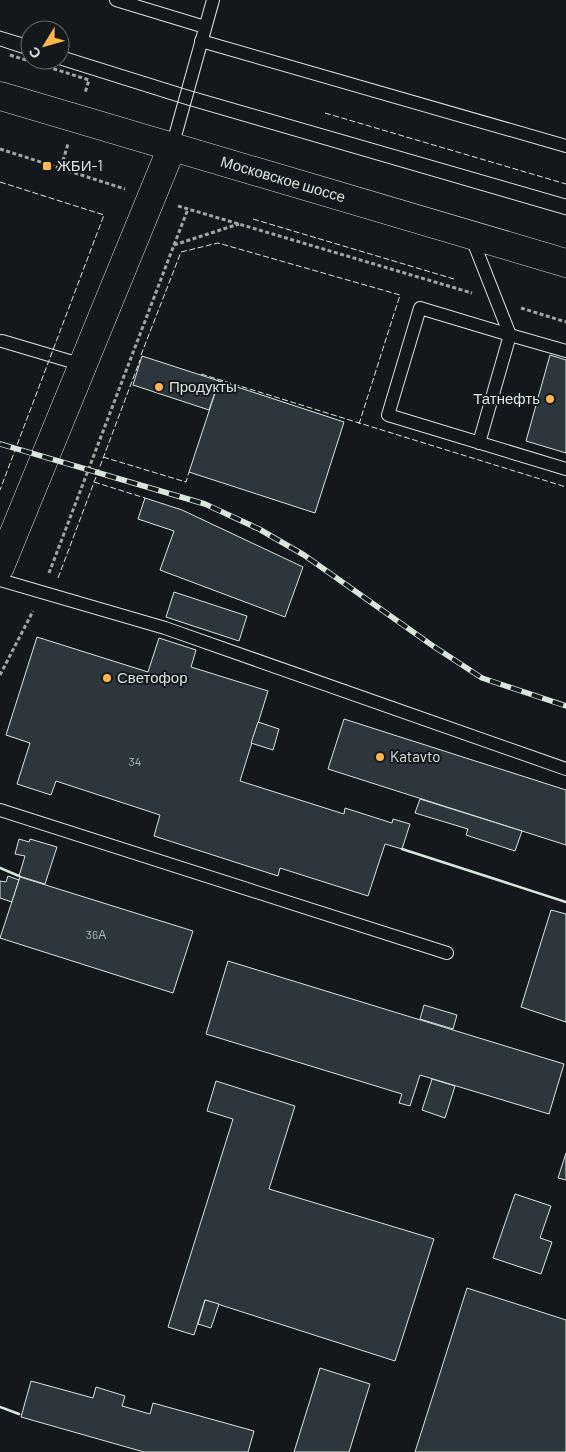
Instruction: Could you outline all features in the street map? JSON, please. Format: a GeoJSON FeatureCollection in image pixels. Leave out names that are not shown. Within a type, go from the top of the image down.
{"type":"FeatureCollection","features":[{"type":"Feature","properties":{"kind":"main road","name":"Московское шоссе"},"geometry":{"type":"LineString","coordinates":[[0,96],[566,263]]}},
{"type":"Feature","properties":{"kind":"main road"},"geometry":{"type":"LineString","coordinates":[[0,568],[172,147]]}},
{"type":"Feature","properties":{"kind":"lane"},"geometry":{"type":"LineString","coordinates":[[116,0],[205,27]]}},
{"type":"Feature","properties":{"kind":"lane"},"geometry":{"type":"LineString","coordinates":[[172,147],[213,0]]}},
{"type":"Feature","properties":{"kind":"lane"},"geometry":{"type":"LineString","coordinates":[[201,41],[566,146]]}},
{"type":"Feature","properties":{"kind":"lane"},"geometry":{"type":"LineString","coordinates":[[470,234],[510,335],[479,443]]}},
{"type":"Feature","properties":{"kind":"lane"},"geometry":{"type":"LineString","coordinates":[[566,351],[420,308],[388,415],[566,469]]}},
{"type":"Feature","properties":{"kind":"lane"},"geometry":{"type":"LineString","coordinates":[[2,341],[83,365]]}},
{"type":"Feature","properties":{"kind":"lane"},"geometry":{"type":"LineString","coordinates":[[0,580],[165,628],[566,768]]}},
{"type":"Feature","properties":{"kind":"lane"},"geometry":{"type":"LineString","coordinates":[[0,810],[447,953]]}},
{"type":"Feature","properties":{"kind":"path"},"geometry":{"type":"LineString","coordinates":[[0,149],[151,198],[566,322]]}},
{"type":"Feature","properties":{"kind":"path"},"geometry":{"type":"LineString","coordinates":[[0,674],[42,592],[188,209]]}},
{"type":"Feature","properties":{"kind":"path"},"geometry":{"type":"LineString","coordinates":[[174,245],[239,224]]}},
{"type":"Feature","properties":{"kind":"building"},"geometry":{"type":"Polygon","coordinates":[[[550,355],[566,360],[566,453],[526,441],[550,355]]]}},
{"type":"Feature","properties":{"kind":"building"},"geometry":{"type":"Polygon","coordinates":[[[142,356],[219,381],[209,410],[133,385],[142,356]]]}},
{"type":"Feature","properties":{"kind":"building"},"geometry":{"type":"Polygon","coordinates":[[[219,381],[344,422],[315,513],[189,472],[219,381]]]}},
{"type":"Feature","properties":{"kind":"building"},"geometry":{"type":"Polygon","coordinates":[[[145,498],[182,510],[303,567],[285,617],[160,570],[174,531],[138,519],[145,498]]]}},
{"type":"Feature","properties":{"kind":"building"},"geometry":{"type":"Polygon","coordinates":[[[174,592],[247,616],[239,641],[166,617],[174,592]]]}},
{"type":"Feature","properties":{"kind":"building"},"geometry":{"type":"Polygon","coordinates":[[[37,637],[148,672],[159,638],[196,650],[191,667],[268,691],[240,781],[344,814],[345,808],[392,823],[393,819],[410,824],[402,849],[385,844],[368,896],[280,868],[278,876],[154,836],[160,815],[56,781],[51,795],[17,784],[30,743],[6,735],[37,637]]]}},
{"type":"Feature","properties":{"kind":"building"},"geometry":{"type":"Polygon","coordinates":[[[344,719],[566,790],[566,845],[328,769],[344,719]]]}},
{"type":"Feature","properties":{"kind":"building"},"geometry":{"type":"Polygon","coordinates":[[[258,722],[279,729],[273,750],[251,743],[258,722]]]}},
{"type":"Feature","properties":{"kind":"building"},"geometry":{"type":"Polygon","coordinates":[[[420,799],[522,831],[515,851],[466,835],[468,829],[415,813],[420,799]]]}},
{"type":"Feature","properties":{"kind":"building"},"geometry":{"type":"Polygon","coordinates":[[[19,839],[29,842],[30,839],[57,847],[45,884],[19,876],[25,856],[15,854],[19,839]]]}},
{"type":"Feature","properties":{"kind":"building"},"geometry":{"type":"Polygon","coordinates":[[[8,876],[19,880],[12,902],[0,898],[0,881],[6,882],[8,876]]]}},
{"type":"Feature","properties":{"kind":"building"},"geometry":{"type":"Polygon","coordinates":[[[20,877],[193,931],[173,993],[0,938],[20,877]]]}},
{"type":"Feature","properties":{"kind":"building"},"geometry":{"type":"Polygon","coordinates":[[[551,910],[566,914],[566,1022],[521,1007],[551,910]]]}},
{"type":"Feature","properties":{"kind":"building"},"geometry":{"type":"Polygon","coordinates":[[[228,961],[564,1064],[549,1114],[420,1075],[410,1106],[399,1103],[402,1094],[206,1034],[228,961]]]}},
{"type":"Feature","properties":{"kind":"building"},"geometry":{"type":"Polygon","coordinates":[[[424,1005],[457,1015],[453,1029],[420,1019],[424,1005]]]}},
{"type":"Feature","properties":{"kind":"building"},"geometry":{"type":"Polygon","coordinates":[[[432,1079],[455,1086],[445,1118],[422,1110],[432,1079]]]}},
{"type":"Feature","properties":{"kind":"building"},"geometry":{"type":"Polygon","coordinates":[[[216,1081],[295,1106],[269,1189],[434,1239],[395,1361],[205,1300],[194,1335],[168,1327],[233,1119],[207,1111],[216,1081]]]}},
{"type":"Feature","properties":{"kind":"building"},"geometry":{"type":"Polygon","coordinates":[[[566,1153],[566,1180],[558,1178],[566,1153]]]}},
{"type":"Feature","properties":{"kind":"building"},"geometry":{"type":"Polygon","coordinates":[[[515,1194],[551,1206],[540,1238],[552,1242],[541,1274],[493,1258],[515,1194]]]}},
{"type":"Feature","properties":{"kind":"building"},"geometry":{"type":"Polygon","coordinates":[[[467,1288],[566,1320],[566,1452],[415,1452],[467,1288]]]}},
{"type":"Feature","properties":{"kind":"building"},"geometry":{"type":"Polygon","coordinates":[[[205,1300],[219,1304],[211,1328],[198,1324],[205,1300]]]}},
{"type":"Feature","properties":{"kind":"building"},"geometry":{"type":"Polygon","coordinates":[[[320,1368],[370,1384],[349,1452],[294,1452],[320,1368]]]}},
{"type":"Feature","properties":{"kind":"building"},"geometry":{"type":"Polygon","coordinates":[[[31,1381],[93,1398],[96,1387],[125,1396],[122,1406],[150,1414],[153,1403],[254,1431],[248,1452],[144,1452],[21,1417],[31,1381]]]}},
{"type":"Feature","properties":{"kind":"tram line"},"geometry":{"type":"LineString","coordinates":[[0,31],[20,37]]}},
{"type":"Feature","properties":{"kind":"tram line"},"geometry":{"type":"LineString","coordinates":[[0,46],[20,53]]}},
{"type":"Feature","properties":{"kind":"tram line"},"geometry":{"type":"LineString","coordinates":[[70,53],[188,90],[566,199]]}},
{"type":"Feature","properties":{"kind":"tram line"},"geometry":{"type":"LineString","coordinates":[[70,68],[184,104],[566,215]]}},
{"type":"Feature","properties":{"kind":"railway"},"geometry":{"type":"LineString","coordinates":[[0,444],[205,504],[259,529],[304,555],[433,646],[482,678],[566,706]]}},
{"type":"Feature","properties":{"kind":"fence"},"geometry":{"type":"LineString","coordinates":[[325,113],[566,184]]}},
{"type":"Feature","properties":{"kind":"fence"},"geometry":{"type":"LineString","coordinates":[[0,182],[104,215],[0,490]]}},
{"type":"Feature","properties":{"kind":"fence"},"geometry":{"type":"LineString","coordinates":[[253,219],[454,279]]}},
{"type":"Feature","properties":{"kind":"fence"},"geometry":{"type":"LineString","coordinates":[[141,355],[181,252],[218,243],[400,295],[359,424]]}},
{"type":"Feature","properties":{"kind":"fence"},"geometry":{"type":"LineString","coordinates":[[58,578],[140,360]]}},
{"type":"Feature","properties":{"kind":"fence"},"geometry":{"type":"LineString","coordinates":[[201,374],[566,487]]}},
{"type":"Feature","properties":{"kind":"fence"},"geometry":{"type":"LineString","coordinates":[[103,457],[186,482],[189,472]]}},
{"type":"Feature","properties":{"kind":"fence"},"geometry":{"type":"LineString","coordinates":[[94,482],[145,498]]}},
{"type":"Feature","properties":{"kind":"wall"},"geometry":{"type":"LineString","coordinates":[[402,849],[566,902]]}},
{"type":"Feature","properties":{"kind":"wall"},"geometry":{"type":"LineString","coordinates":[[0,868],[19,876]]}},
{"type":"Feature","properties":{"kind":"wall"},"geometry":{"type":"LineString","coordinates":[[0,1407],[19,1414]]}},
{"type":"Feature","properties":{"kind":"place","name":"ЖБИ-1"},"geometry":{"type":"Point","coordinates":[47,166]}},
{"type":"Feature","properties":{"kind":"place","name":"Продукты"},"geometry":{"type":"Point","coordinates":[159,387]}},
{"type":"Feature","properties":{"kind":"place","name":"Татнефть"},"geometry":{"type":"Point","coordinates":[550,399]}},
{"type":"Feature","properties":{"kind":"place","name":"Светофор"},"geometry":{"type":"Point","coordinates":[107,678]}},
{"type":"Feature","properties":{"kind":"place","name":"Katavto"},"geometry":{"type":"Point","coordinates":[380,757]}}]}
